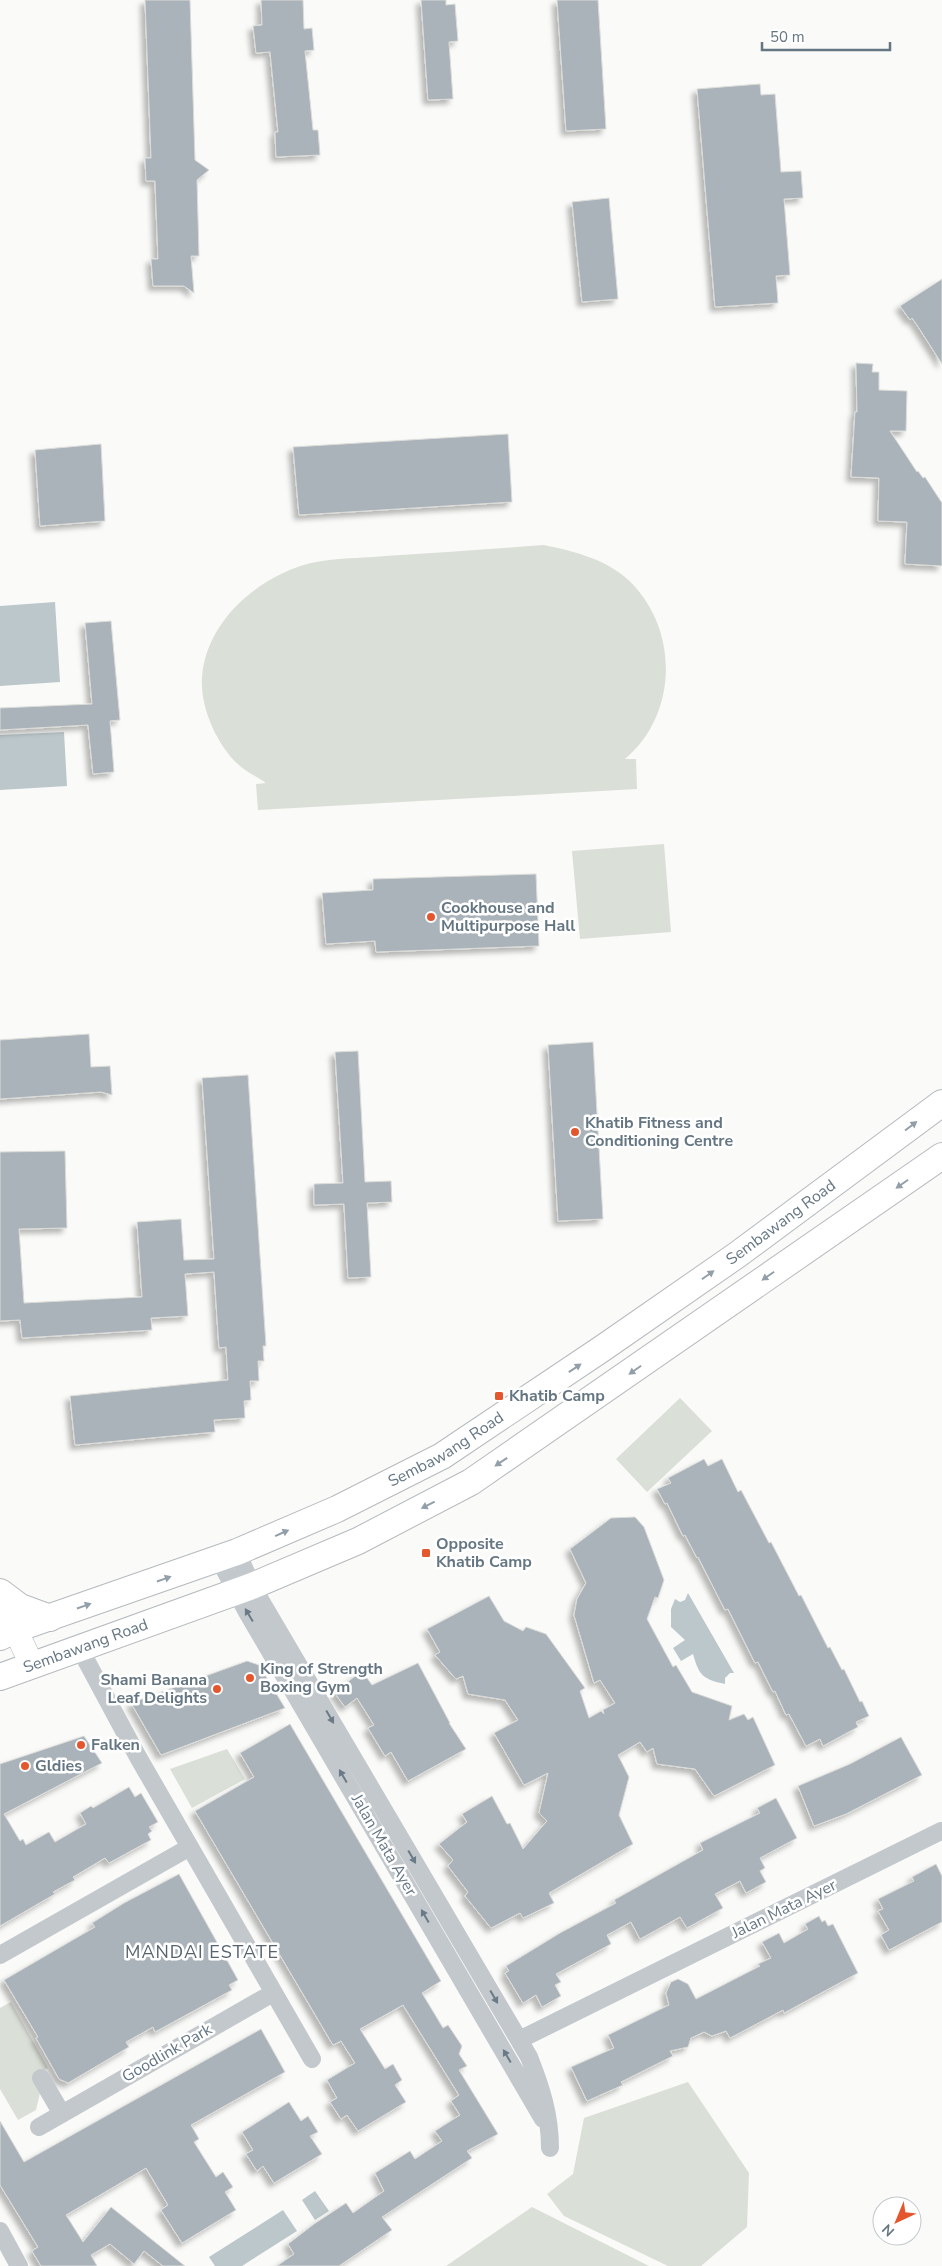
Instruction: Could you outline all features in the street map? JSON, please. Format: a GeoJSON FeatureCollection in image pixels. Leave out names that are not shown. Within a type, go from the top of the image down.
{"type":"FeatureCollection","features":[{"type":"Feature","properties":{"kind":"main road","name":"Sembawang Road"},"geometry":{"type":"LineString","coordinates":[[8,1633],[228,1556],[337,1509],[442,1456],[737,1255],[942,1103]]}},
{"type":"Feature","properties":{"kind":"main road","name":"Sembawang Road"},"geometry":{"type":"LineString","coordinates":[[0,1677],[244,1589],[358,1541],[471,1482],[942,1156]]}},
{"type":"Feature","properties":{"kind":"main road"},"geometry":{"type":"LineString","coordinates":[[0,1592],[20,1607],[50,1618]]}},
{"type":"Feature","properties":{"kind":"main road"},"geometry":{"type":"LineString","coordinates":[[0,1597],[8,1633],[32,1665]]}},
{"type":"Feature","properties":{"kind":"street","name":"Jalan Mata Ayer"},"geometry":{"type":"LineString","coordinates":[[228,1556],[244,1589],[271,1634],[529,2057],[542,2090],[550,2139],[271,1634]]}},
{"type":"Feature","properties":{"kind":"street"},"geometry":{"type":"LineString","coordinates":[[80,1649],[138,1757],[312,2059]]}},
{"type":"Feature","properties":{"kind":"street","name":"Jalan Mata Ayer"},"geometry":{"type":"LineString","coordinates":[[519,2040],[941,1831]]}},
{"type":"Feature","properties":{"kind":"street"},"geometry":{"type":"LineString","coordinates":[[0,1955],[190,1847]]}},
{"type":"Feature","properties":{"kind":"street","name":"Goodlink Park"},"geometry":{"type":"LineString","coordinates":[[38,2127],[273,1993]]}},
{"type":"Feature","properties":{"kind":"street"},"geometry":{"type":"LineString","coordinates":[[41,2078],[62,2114]]}},
{"type":"Feature","properties":{"kind":"street"},"geometry":{"type":"LineString","coordinates":[[0,2231],[19,2266]]}},
{"type":"Feature","properties":{"kind":"shaded area"},"geometry":{"type":"Polygon","coordinates":[[[544,545],[586,556],[616,570],[643,596],[656,619],[663,643],[666,668],[663,694],[656,718],[643,740],[625,759],[636,759],[637,789],[258,810],[256,784],[266,783],[240,766],[224,748],[207,714],[202,690],[205,659],[211,642],[232,610],[246,597],[261,585],[278,576],[306,564],[317,562],[544,545]]]}},
{"type":"Feature","properties":{"kind":"shaded area"},"geometry":{"type":"Polygon","coordinates":[[[55,602],[60,682],[0,686],[0,606],[55,602]]]}},
{"type":"Feature","properties":{"kind":"shaded area"},"geometry":{"type":"Polygon","coordinates":[[[64,732],[67,786],[0,790],[0,735],[64,732]]]}},
{"type":"Feature","properties":{"kind":"shaded area"},"geometry":{"type":"Polygon","coordinates":[[[664,844],[671,932],[580,939],[572,851],[664,844]]]}},
{"type":"Feature","properties":{"kind":"shaded area"},"geometry":{"type":"Polygon","coordinates":[[[680,1398],[712,1431],[647,1492],[616,1459],[680,1398]]]}},
{"type":"Feature","properties":{"kind":"shaded area"},"geometry":{"type":"Polygon","coordinates":[[[688,1593],[734,1673],[730,1673],[725,1678],[725,1684],[706,1678],[697,1667],[693,1654],[681,1661],[673,1648],[685,1640],[671,1627],[671,1609],[675,1599],[680,1602],[685,1600],[688,1593]]]}},
{"type":"Feature","properties":{"kind":"shaded area"},"geometry":{"type":"Polygon","coordinates":[[[227,1749],[245,1779],[192,1808],[170,1769],[227,1749]]]}},
{"type":"Feature","properties":{"kind":"shaded area"},"geometry":{"type":"Polygon","coordinates":[[[11,2002],[48,2068],[32,2077],[40,2093],[36,2110],[18,2120],[0,2089],[0,2008],[11,2002]]]}},
{"type":"Feature","properties":{"kind":"shaded area"},"geometry":{"type":"Polygon","coordinates":[[[688,2082],[749,2173],[747,2227],[701,2266],[668,2266],[564,2216],[547,2194],[573,2174],[584,2118],[688,2082]]]}},
{"type":"Feature","properties":{"kind":"shaded area"},"geometry":{"type":"Polygon","coordinates":[[[315,2191],[329,2211],[315,2220],[302,2200],[315,2191]]]}},
{"type":"Feature","properties":{"kind":"shaded area"},"geometry":{"type":"Polygon","coordinates":[[[532,2207],[649,2266],[446,2266],[532,2207]]]}},
{"type":"Feature","properties":{"kind":"shaded area"},"geometry":{"type":"Polygon","coordinates":[[[283,2210],[297,2231],[242,2266],[215,2266],[209,2257],[283,2210]]]}},
{"type":"Feature","properties":{"kind":"building"},"geometry":{"type":"Polygon","coordinates":[[[145,0],[190,0],[195,160],[209,170],[197,180],[199,256],[191,256],[194,293],[184,286],[153,286],[151,259],[158,259],[155,181],[146,181],[145,158],[151,158],[145,0]]]}},
{"type":"Feature","properties":{"kind":"building"},"geometry":{"type":"Polygon","coordinates":[[[261,0],[303,0],[304,29],[312,28],[314,50],[305,51],[313,130],[318,130],[320,155],[276,157],[275,132],[278,132],[270,52],[256,53],[253,26],[262,25],[261,0]]]}},
{"type":"Feature","properties":{"kind":"building"},"geometry":{"type":"Polygon","coordinates":[[[421,0],[446,0],[446,5],[455,4],[458,41],[449,42],[453,99],[428,100],[421,0]]]}},
{"type":"Feature","properties":{"kind":"building"},"geometry":{"type":"Polygon","coordinates":[[[557,0],[598,0],[606,129],[566,131],[557,0]]]}},
{"type":"Feature","properties":{"kind":"building"},"geometry":{"type":"Polygon","coordinates":[[[760,84],[761,95],[775,94],[781,172],[801,171],[803,198],[784,199],[790,275],[776,276],[778,303],[715,307],[697,89],[760,84]]]}},
{"type":"Feature","properties":{"kind":"building"},"geometry":{"type":"Polygon","coordinates":[[[609,198],[618,299],[582,302],[572,202],[609,198]]]}},
{"type":"Feature","properties":{"kind":"building"},"geometry":{"type":"Polygon","coordinates":[[[942,279],[942,364],[912,318],[910,320],[900,306],[942,279]]]}},
{"type":"Feature","properties":{"kind":"building"},"geometry":{"type":"Polygon","coordinates":[[[856,363],[873,364],[872,372],[879,372],[879,390],[907,391],[906,431],[890,431],[917,472],[923,478],[925,477],[942,503],[942,566],[905,564],[907,522],[878,521],[879,478],[851,477],[855,412],[857,412],[856,363]]]}},
{"type":"Feature","properties":{"kind":"building"},"geometry":{"type":"Polygon","coordinates":[[[508,434],[512,502],[299,515],[293,447],[508,434]]]}},
{"type":"Feature","properties":{"kind":"building"},"geometry":{"type":"Polygon","coordinates":[[[101,444],[105,521],[40,526],[35,450],[101,444]]]}},
{"type":"Feature","properties":{"kind":"building"},"geometry":{"type":"Polygon","coordinates":[[[111,621],[120,720],[110,721],[114,772],[93,774],[88,725],[0,730],[0,708],[92,704],[85,623],[111,621]]]}},
{"type":"Feature","properties":{"kind":"building","name":"Cookhouse and Multipurpose Hall"},"geometry":{"type":"Polygon","coordinates":[[[536,874],[539,946],[376,952],[375,941],[326,944],[322,893],[373,890],[373,879],[536,874]]]}},
{"type":"Feature","properties":{"kind":"building"},"geometry":{"type":"Polygon","coordinates":[[[89,1034],[91,1067],[110,1066],[112,1095],[101,1092],[0,1099],[0,1040],[89,1034]]]}},
{"type":"Feature","properties":{"kind":"building","name":"Khatib Fitness and Conditioning Centre"},"geometry":{"type":"Polygon","coordinates":[[[593,1042],[603,1219],[558,1221],[548,1045],[593,1042]]]}},
{"type":"Feature","properties":{"kind":"building"},"geometry":{"type":"Polygon","coordinates":[[[358,1051],[365,1182],[391,1181],[392,1202],[367,1203],[371,1277],[348,1278],[344,1204],[314,1205],[314,1184],[343,1183],[335,1052],[358,1051]]]}},
{"type":"Feature","properties":{"kind":"building"},"geometry":{"type":"Polygon","coordinates":[[[248,1075],[266,1346],[263,1346],[264,1361],[258,1361],[259,1381],[250,1381],[251,1400],[244,1401],[245,1418],[214,1420],[215,1432],[75,1445],[70,1396],[228,1380],[226,1347],[219,1348],[214,1272],[185,1274],[188,1316],[151,1318],[152,1330],[22,1338],[20,1320],[0,1321],[0,1152],[65,1151],[67,1228],[19,1229],[24,1303],[142,1297],[137,1222],[181,1219],[184,1260],[214,1259],[202,1078],[248,1075]]]}},
{"type":"Feature","properties":{"kind":"building"},"geometry":{"type":"Polygon","coordinates":[[[704,1459],[708,1466],[722,1459],[738,1492],[741,1490],[799,1596],[801,1595],[828,1648],[830,1647],[842,1670],[844,1669],[869,1716],[856,1722],[858,1727],[823,1746],[820,1739],[806,1746],[789,1714],[786,1715],[758,1662],[755,1663],[728,1609],[725,1610],[698,1557],[685,1535],[683,1536],[667,1503],[665,1504],[657,1489],[671,1483],[668,1478],[704,1459]]]}},
{"type":"Feature","properties":{"kind":"building"},"geometry":{"type":"Polygon","coordinates":[[[635,1517],[644,1527],[664,1580],[658,1598],[655,1597],[647,1619],[673,1667],[676,1665],[692,1692],[732,1706],[729,1720],[744,1714],[748,1720],[753,1717],[775,1765],[714,1796],[695,1769],[657,1764],[653,1748],[647,1752],[640,1742],[618,1755],[629,1777],[619,1815],[633,1844],[549,1893],[554,1903],[523,1918],[520,1913],[491,1928],[465,1896],[468,1892],[448,1866],[453,1860],[439,1844],[467,1822],[462,1814],[492,1796],[507,1824],[510,1823],[523,1849],[547,1821],[539,1813],[548,1773],[524,1785],[494,1733],[518,1720],[505,1700],[468,1694],[463,1676],[456,1679],[435,1655],[440,1652],[427,1629],[489,1596],[504,1621],[523,1631],[526,1627],[546,1634],[585,1688],[580,1691],[589,1718],[601,1711],[604,1714],[603,1710],[615,1703],[600,1680],[594,1683],[574,1615],[577,1599],[586,1583],[570,1549],[611,1518],[635,1517]]]}},
{"type":"Feature","properties":{"kind":"building"},"geometry":{"type":"Polygon","coordinates":[[[247,1661],[259,1665],[285,1708],[161,1755],[131,1703],[247,1661]]]}},
{"type":"Feature","properties":{"kind":"building"},"geometry":{"type":"Polygon","coordinates":[[[418,1663],[449,1723],[466,1749],[408,1781],[391,1752],[385,1756],[368,1728],[374,1725],[357,1698],[345,1707],[334,1692],[362,1671],[372,1685],[418,1663]]]}},
{"type":"Feature","properties":{"kind":"building"},"geometry":{"type":"Polygon","coordinates":[[[290,1724],[441,1981],[422,1993],[443,2028],[448,2025],[462,2046],[459,2054],[467,2066],[459,2070],[498,2134],[467,2151],[472,2158],[382,2217],[392,2230],[339,2266],[277,2266],[294,2254],[288,2244],[314,2224],[346,2203],[353,2213],[384,2191],[375,2173],[410,2151],[415,2159],[442,2141],[435,2131],[460,2115],[451,2101],[459,2095],[403,2005],[360,2029],[385,2069],[393,2064],[402,2080],[395,2085],[406,2102],[358,2131],[347,2115],[341,2119],[330,2102],[337,2098],[327,2080],[355,2063],[341,2041],[333,2045],[195,1811],[254,1777],[240,1753],[290,1724]]]}},
{"type":"Feature","properties":{"kind":"building"},"geometry":{"type":"Polygon","coordinates":[[[84,1736],[102,1763],[4,1814],[20,1841],[23,1839],[26,1845],[49,1832],[55,1842],[86,1824],[80,1813],[91,1806],[93,1808],[129,1787],[135,1797],[141,1793],[158,1822],[149,1827],[152,1831],[148,1834],[151,1840],[109,1863],[105,1858],[73,1877],[75,1880],[53,1892],[55,1894],[0,1926],[0,1764],[84,1736]]]}},
{"type":"Feature","properties":{"kind":"building"},"geometry":{"type":"Polygon","coordinates":[[[901,1737],[922,1775],[846,1814],[814,1826],[798,1786],[850,1764],[901,1737]]]}},
{"type":"Feature","properties":{"kind":"building"},"geometry":{"type":"Polygon","coordinates":[[[776,1798],[797,1838],[760,1858],[765,1868],[760,1871],[766,1882],[746,1893],[740,1881],[715,1894],[723,1908],[687,1928],[680,1917],[640,1939],[631,1922],[607,1935],[611,1944],[556,1974],[561,1982],[555,1985],[561,1996],[542,2007],[536,1995],[523,2003],[505,1973],[509,1971],[506,1966],[560,1933],[616,1903],[614,1900],[703,1850],[700,1843],[760,1813],[757,1808],[776,1798]]]}},
{"type":"Feature","properties":{"kind":"building"},"geometry":{"type":"Polygon","coordinates":[[[936,1864],[942,1876],[942,1922],[889,1950],[881,1935],[889,1930],[878,1911],[883,1909],[878,1899],[914,1881],[912,1877],[936,1864]]]}},
{"type":"Feature","properties":{"kind":"building"},"geometry":{"type":"Polygon","coordinates":[[[179,1874],[238,1980],[229,1985],[232,1990],[155,2032],[153,2027],[126,2042],[129,2047],[68,2083],[59,2079],[36,2038],[38,2037],[4,1980],[95,1927],[92,1923],[124,1903],[179,1874]]]}},
{"type":"Feature","properties":{"kind":"building"},"geometry":{"type":"Polygon","coordinates":[[[819,1916],[822,1922],[825,1920],[828,1926],[833,1924],[858,1973],[784,2013],[783,2010],[730,2038],[726,2031],[712,2036],[704,2032],[691,2038],[688,2047],[670,2051],[673,2056],[621,2082],[623,2085],[587,2101],[571,2067],[614,2048],[608,2035],[669,2005],[666,1993],[671,1982],[678,1979],[688,1984],[696,1999],[760,1966],[758,1964],[771,1958],[762,1942],[779,1933],[784,1943],[808,1929],[805,1924],[819,1916]]]}},
{"type":"Feature","properties":{"kind":"building"},"geometry":{"type":"Polygon","coordinates":[[[261,2029],[285,2072],[191,2125],[199,2139],[194,2142],[216,2177],[223,2172],[233,2187],[225,2192],[236,2210],[182,2243],[161,2210],[168,2205],[146,2168],[66,2215],[83,2242],[111,2207],[185,2266],[163,2266],[144,2251],[134,2264],[110,2244],[91,2255],[97,2266],[41,2266],[32,2251],[38,2247],[0,2185],[0,2121],[24,2162],[261,2029]]]}},
{"type":"Feature","properties":{"kind":"building"},"geometry":{"type":"Polygon","coordinates":[[[289,2102],[301,2121],[308,2116],[318,2132],[310,2136],[322,2154],[274,2183],[263,2166],[257,2171],[246,2154],[253,2150],[242,2132],[289,2102]]]}},
{"type":"Feature","properties":{"kind":"place","name":"Cookhouse and Multipurpose Hall"},"geometry":{"type":"Point","coordinates":[431,917]}},
{"type":"Feature","properties":{"kind":"place","name":"Khatib Fitness and Conditioning Centre"},"geometry":{"type":"Point","coordinates":[575,1132]}},
{"type":"Feature","properties":{"kind":"place","name":"Khatib Camp"},"geometry":{"type":"Point","coordinates":[499,1396]}},
{"type":"Feature","properties":{"kind":"place","name":"Opposite Khatib Camp"},"geometry":{"type":"Point","coordinates":[426,1553]}},
{"type":"Feature","properties":{"kind":"place","name":"King of Strength Boxing Gym"},"geometry":{"type":"Point","coordinates":[250,1678]}},
{"type":"Feature","properties":{"kind":"place","name":"Shami Banana Leaf Delights"},"geometry":{"type":"Point","coordinates":[217,1689]}},
{"type":"Feature","properties":{"kind":"place","name":"Falken"},"geometry":{"type":"Point","coordinates":[81,1745]}},
{"type":"Feature","properties":{"kind":"place","name":"Gldies"},"geometry":{"type":"Point","coordinates":[25,1766]}},
{"type":"Feature","properties":{"kind":"district","name":"MANDAI ESTATE"},"geometry":{"type":"Point","coordinates":[202,1952]}}]}
